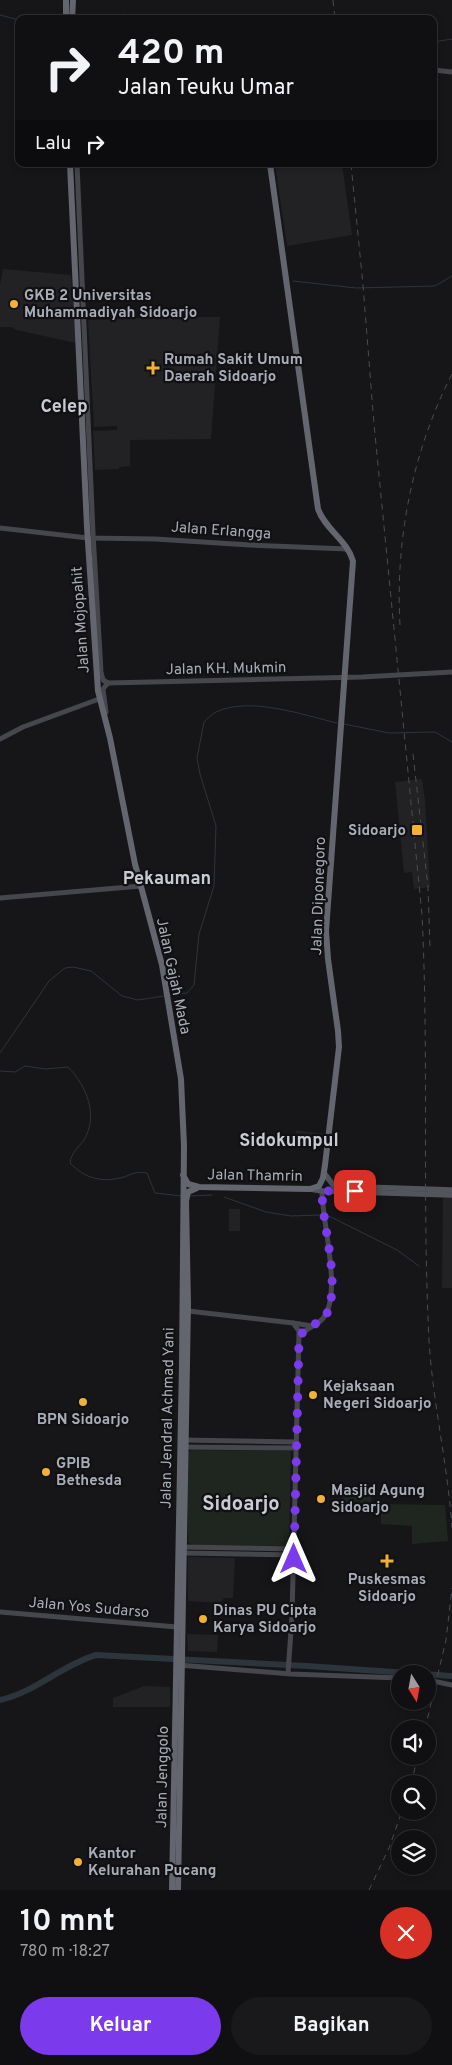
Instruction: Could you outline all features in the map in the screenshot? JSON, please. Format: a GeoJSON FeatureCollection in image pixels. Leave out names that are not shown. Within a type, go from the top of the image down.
{"type":"FeatureCollection","features":[{"type":"Feature","properties":{"kind":"highway"},"geometry":{"type":"LineString","coordinates":[[66,0],[66,15]]}},
{"type":"Feature","properties":{"kind":"highway"},"geometry":{"type":"LineString","coordinates":[[72,15],[73,0]]}},
{"type":"Feature","properties":{"kind":"highway"},"geometry":{"type":"LineString","coordinates":[[70,167],[79,263],[90,538]]}},
{"type":"Feature","properties":{"kind":"highway"},"geometry":{"type":"LineString","coordinates":[[270,167],[318,509],[320,516],[347,549]]}},
{"type":"Feature","properties":{"kind":"highway","name":"Jalan Mojopahit"},"geometry":{"type":"LineString","coordinates":[[90,538],[99,700]]}},
{"type":"Feature","properties":{"kind":"highway","name":"Jalan Diponegoro"},"geometry":{"type":"LineString","coordinates":[[324,1173],[339,1040],[326,931],[339,733],[353,569],[351,556],[347,549]]}},
{"type":"Feature","properties":{"kind":"highway","name":"Jalan Gajah Mada"},"geometry":{"type":"LineString","coordinates":[[99,700],[107,728],[141,886],[159,949],[167,990],[181,1079],[184,1146],[183,1174]]}},
{"type":"Feature","properties":{"kind":"highway","name":"Jalan Thamrin"},"geometry":{"type":"LineString","coordinates":[[183,1174],[188,1184],[196,1188],[310,1189],[319,1186],[324,1173]]}},
{"type":"Feature","properties":{"kind":"highway","name":"Jalan Jendral Achmad Yani"},"geometry":{"type":"LineString","coordinates":[[183,1174],[188,1311],[183,1443]]}},
{"type":"Feature","properties":{"kind":"highway","name":"Jalan Jendral Achmad Yani"},"geometry":{"type":"LineString","coordinates":[[179,1660],[183,1443],[184,1197],[188,1192],[196,1188]]}},
{"type":"Feature","properties":{"kind":"highway","name":"Jalan Jendral Achmad Yani"},"geometry":{"type":"LineString","coordinates":[[179,1660],[177,1626],[181,1549]]}},
{"type":"Feature","properties":{"kind":"highway","name":"Jalan Jenggolo"},"geometry":{"type":"LineString","coordinates":[[172,1890],[179,1660]]}},
{"type":"Feature","properties":{"kind":"highway","name":"Jalan Jenggolo"},"geometry":{"type":"LineString","coordinates":[[178,1890],[179,1660]]}},
{"type":"Feature","properties":{"kind":"main road"},"geometry":{"type":"LineString","coordinates":[[324,1173],[331,1184],[337,1186],[452,1190]]}},
{"type":"Feature","properties":{"kind":"main road"},"geometry":{"type":"LineString","coordinates":[[322,1191],[337,1186]]}},
{"type":"Feature","properties":{"kind":"main road"},"geometry":{"type":"LineString","coordinates":[[310,1189],[452,1195]]}},
{"type":"Feature","properties":{"kind":"street"},"geometry":{"type":"LineString","coordinates":[[437,70],[452,72]]}},
{"type":"Feature","properties":{"kind":"street"},"geometry":{"type":"LineString","coordinates":[[77,167],[79,263]]}},
{"type":"Feature","properties":{"kind":"street","name":"Jalan Erlangga"},"geometry":{"type":"LineString","coordinates":[[0,528],[90,538],[155,539],[347,549]]}},
{"type":"Feature","properties":{"kind":"street","name":"Jalan Mojopahit"},"geometry":{"type":"LineString","coordinates":[[90,538],[100,672],[103,680],[108,683]]}},
{"type":"Feature","properties":{"kind":"street","name":"Jalan KH. Mukmin"},"geometry":{"type":"LineString","coordinates":[[108,683],[344,677],[452,672]]}},
{"type":"Feature","properties":{"kind":"street","name":"Jalan Gajah Mada"},"geometry":{"type":"LineString","coordinates":[[107,728],[102,689],[108,683]]}},
{"type":"Feature","properties":{"kind":"street"},"geometry":{"type":"LineString","coordinates":[[0,739],[23,727],[99,700]]}},
{"type":"Feature","properties":{"kind":"street"},"geometry":{"type":"LineString","coordinates":[[0,898],[141,886]]}},
{"type":"Feature","properties":{"kind":"street"},"geometry":{"type":"LineString","coordinates":[[300,1336],[305,1330],[325,1317],[330,1298],[330,1260],[322,1191]]}},
{"type":"Feature","properties":{"kind":"street"},"geometry":{"type":"LineString","coordinates":[[188,1311],[313,1326]]}},
{"type":"Feature","properties":{"kind":"street"},"geometry":{"type":"LineString","coordinates":[[288,1673],[294,1555],[300,1336],[297,1328],[292,1323]]}},
{"type":"Feature","properties":{"kind":"street"},"geometry":{"type":"LineString","coordinates":[[183,1443],[296,1442]]}},
{"type":"Feature","properties":{"kind":"street"},"geometry":{"type":"LineString","coordinates":[[183,1443],[296,1448]]}},
{"type":"Feature","properties":{"kind":"street"},"geometry":{"type":"LineString","coordinates":[[181,1549],[294,1549]]}},
{"type":"Feature","properties":{"kind":"street"},"geometry":{"type":"LineString","coordinates":[[181,1549],[294,1555]]}},
{"type":"Feature","properties":{"kind":"street","name":"Jalan Yos Sudarso"},"geometry":{"type":"LineString","coordinates":[[0,1612],[177,1626]]}},
{"type":"Feature","properties":{"kind":"street"},"geometry":{"type":"LineString","coordinates":[[179,1660],[288,1673],[391,1678]]}},
{"type":"Feature","properties":{"kind":"street"},"geometry":{"type":"LineString","coordinates":[[436,1682],[452,1685]]}},
{"type":"Feature","properties":{"kind":"shaded area"},"geometry":{"type":"Polygon","coordinates":[[[275,167],[342,167],[352,235],[287,246],[275,167]]]}},
{"type":"Feature","properties":{"kind":"shaded area"},"geometry":{"type":"Polygon","coordinates":[[[3,269],[71,275],[76,343],[16,330],[12,327],[0,327],[0,285],[3,269]]]}},
{"type":"Feature","properties":{"kind":"shaded area","name":"Rumah Sakit Umum Daerah Sidoarjo"},"geometry":{"type":"Polygon","coordinates":[[[220,317],[211,439],[130,440],[130,466],[119,467],[119,469],[95,470],[93,431],[117,430],[117,426],[94,427],[88,320],[220,317]]]}},
{"type":"Feature","properties":{"kind":"shaded area"},"geometry":{"type":"Polygon","coordinates":[[[422,779],[430,887],[414,889],[412,872],[404,873],[395,782],[422,779]]]}},
{"type":"Feature","properties":{"kind":"shaded area"},"geometry":{"type":"Polygon","coordinates":[[[296,1130],[324,1134],[323,1144],[294,1140],[296,1130]]]}},
{"type":"Feature","properties":{"kind":"shaded area"},"geometry":{"type":"Polygon","coordinates":[[[443,1195],[452,1196],[452,1288],[442,1288],[443,1195]]]}},
{"type":"Feature","properties":{"kind":"shaded area"},"geometry":{"type":"Polygon","coordinates":[[[229,1209],[240,1209],[240,1231],[229,1231],[229,1209]]]}},
{"type":"Feature","properties":{"kind":"shaded area"},"geometry":{"type":"Polygon","coordinates":[[[192,1450],[291,1451],[289,1540],[285,1546],[192,1545],[188,1542],[187,1456],[188,1452],[192,1450]]]}},
{"type":"Feature","properties":{"kind":"shaded area"},"geometry":{"type":"Polygon","coordinates":[[[343,1488],[371,1490],[372,1514],[341,1512],[343,1488]]]}},
{"type":"Feature","properties":{"kind":"shaded area"},"geometry":{"type":"Polygon","coordinates":[[[381,1504],[445,1505],[448,1541],[412,1544],[412,1526],[381,1524],[381,1504]]]}},
{"type":"Feature","properties":{"kind":"shaded area"},"geometry":{"type":"Polygon","coordinates":[[[188,1557],[235,1558],[233,1598],[224,1598],[220,1603],[188,1601],[188,1557]]]}},
{"type":"Feature","properties":{"kind":"shaded area"},"geometry":{"type":"Polygon","coordinates":[[[187,1634],[218,1635],[217,1652],[188,1651],[187,1634]]]}},
{"type":"Feature","properties":{"kind":"shaded area"},"geometry":{"type":"Polygon","coordinates":[[[144,1686],[170,1687],[170,1707],[113,1707],[113,1698],[144,1686]]]}},
{"type":"Feature","properties":{"kind":"waterway"},"geometry":{"type":"LineString","coordinates":[[0,15],[15,19]]}},
{"type":"Feature","properties":{"kind":"waterway"},"geometry":{"type":"LineString","coordinates":[[121,15],[127,15]]}},
{"type":"Feature","properties":{"kind":"waterway"},"geometry":{"type":"LineString","coordinates":[[437,42],[452,39]]}},
{"type":"Feature","properties":{"kind":"waterway"},"geometry":{"type":"LineString","coordinates":[[293,281],[356,288],[435,286],[452,276]]}},
{"type":"Feature","properties":{"kind":"waterway"},"geometry":{"type":"LineString","coordinates":[[170,995],[187,993],[194,985],[199,934],[214,886],[216,826],[197,758],[204,722],[216,712],[244,706],[260,706],[337,723]]}},
{"type":"Feature","properties":{"kind":"waterway"},"geometry":{"type":"LineString","coordinates":[[344,724],[389,733],[435,732],[452,742]]}},
{"type":"Feature","properties":{"kind":"waterway"},"geometry":{"type":"LineString","coordinates":[[0,1053],[49,981],[65,968],[73,967],[91,971],[122,996],[138,1000],[164,996]]}},
{"type":"Feature","properties":{"kind":"waterway"},"geometry":{"type":"LineString","coordinates":[[0,1071],[15,1072],[25,1066],[45,1069],[68,1067],[85,1091],[90,1111],[88,1130],[84,1140],[73,1153],[70,1163],[88,1176],[109,1180],[137,1173],[147,1173],[155,1193],[182,1196]]}},
{"type":"Feature","properties":{"kind":"waterway"},"geometry":{"type":"LineString","coordinates":[[191,1196],[212,1195]]}},
{"type":"Feature","properties":{"kind":"waterway"},"geometry":{"type":"LineString","coordinates":[[224,1197],[266,1212],[291,1216],[321,1215]]}},
{"type":"Feature","properties":{"kind":"waterway"},"geometry":{"type":"LineString","coordinates":[[325,1216],[331,1217],[397,1250],[419,1266]]}},
{"type":"Feature","properties":{"kind":"waterway"},"geometry":{"type":"LineString","coordinates":[[0,1700],[25,1691],[71,1665],[96,1655],[452,1676]]}},
{"type":"Feature","properties":{"kind":"railway"},"geometry":{"type":"LineString","coordinates":[[333,0],[335,15]]}},
{"type":"Feature","properties":{"kind":"railway"},"geometry":{"type":"LineString","coordinates":[[351,167],[374,424],[422,915],[429,1341],[452,1528]]}},
{"type":"Feature","properties":{"kind":"railway"},"geometry":{"type":"LineString","coordinates":[[400,625],[401,560],[409,496],[427,433],[438,403],[452,374]]}},
{"type":"Feature","properties":{"kind":"railway"},"geometry":{"type":"LineString","coordinates":[[413,754],[428,887],[430,948]]}},
{"type":"Feature","properties":{"kind":"railway"},"geometry":{"type":"LineString","coordinates":[[427,1720],[446,1640],[452,1588]]}},
{"type":"Feature","properties":{"kind":"railway"},"geometry":{"type":"LineString","coordinates":[[413,1775],[416,1765]]}},
{"type":"Feature","properties":{"kind":"railway"},"geometry":{"type":"LineString","coordinates":[[369,1890],[389,1848],[399,1820]]}},
{"type":"Feature","properties":{"kind":"place","name":"GKB 2 Universitas Muhammadiyah Sidoarjo"},"geometry":{"type":"Point","coordinates":[14,304]}},
{"type":"Feature","properties":{"kind":"place","name":"Rumah Sakit Umum Daerah Sidoarjo"},"geometry":{"type":"Point","coordinates":[153,368]}},
{"type":"Feature","properties":{"kind":"place","name":"Sidoarjo"},"geometry":{"type":"Point","coordinates":[417,830]}},
{"type":"Feature","properties":{"kind":"place","name":"Kejaksaan Negeri Sidoarjo"},"geometry":{"type":"Point","coordinates":[313,1395]}},
{"type":"Feature","properties":{"kind":"place","name":"BPN Sidoarjo"},"geometry":{"type":"Point","coordinates":[83,1402]}},
{"type":"Feature","properties":{"kind":"place","name":"GPIB Bethesda"},"geometry":{"type":"Point","coordinates":[46,1472]}},
{"type":"Feature","properties":{"kind":"place","name":"Masjid Agung Sidoarjo"},"geometry":{"type":"Point","coordinates":[321,1499]}},
{"type":"Feature","properties":{"kind":"place","name":"Puskesmas Sidoarjo"},"geometry":{"type":"Point","coordinates":[387,1561]}},
{"type":"Feature","properties":{"kind":"place","name":"Dinas PU Cipta Karya Sidoarjo"},"geometry":{"type":"Point","coordinates":[203,1619]}},
{"type":"Feature","properties":{"kind":"place","name":"Kantor Kelurahan Pucang"},"geometry":{"type":"Point","coordinates":[78,1862]}},
{"type":"Feature","properties":{"kind":"district","name":"Celep"},"geometry":{"type":"Point","coordinates":[64,406]}},
{"type":"Feature","properties":{"kind":"district","name":"Pekauman"},"geometry":{"type":"Point","coordinates":[167,878]}},
{"type":"Feature","properties":{"kind":"district","name":"Sidokumpul"},"geometry":{"type":"Point","coordinates":[289,1140]}},
{"type":"Feature","properties":{"kind":"district","name":"Sidoarjo"},"geometry":{"type":"Point","coordinates":[241,1503]}},
{"type":"Feature","properties":{"kind":"route"},"geometry":{"type":"LineString","coordinates":[[294,1559],[299,1340],[305,1330],[317,1324],[325,1317],[330,1298],[331,1271],[322,1191],[355,1191]]}}]}
